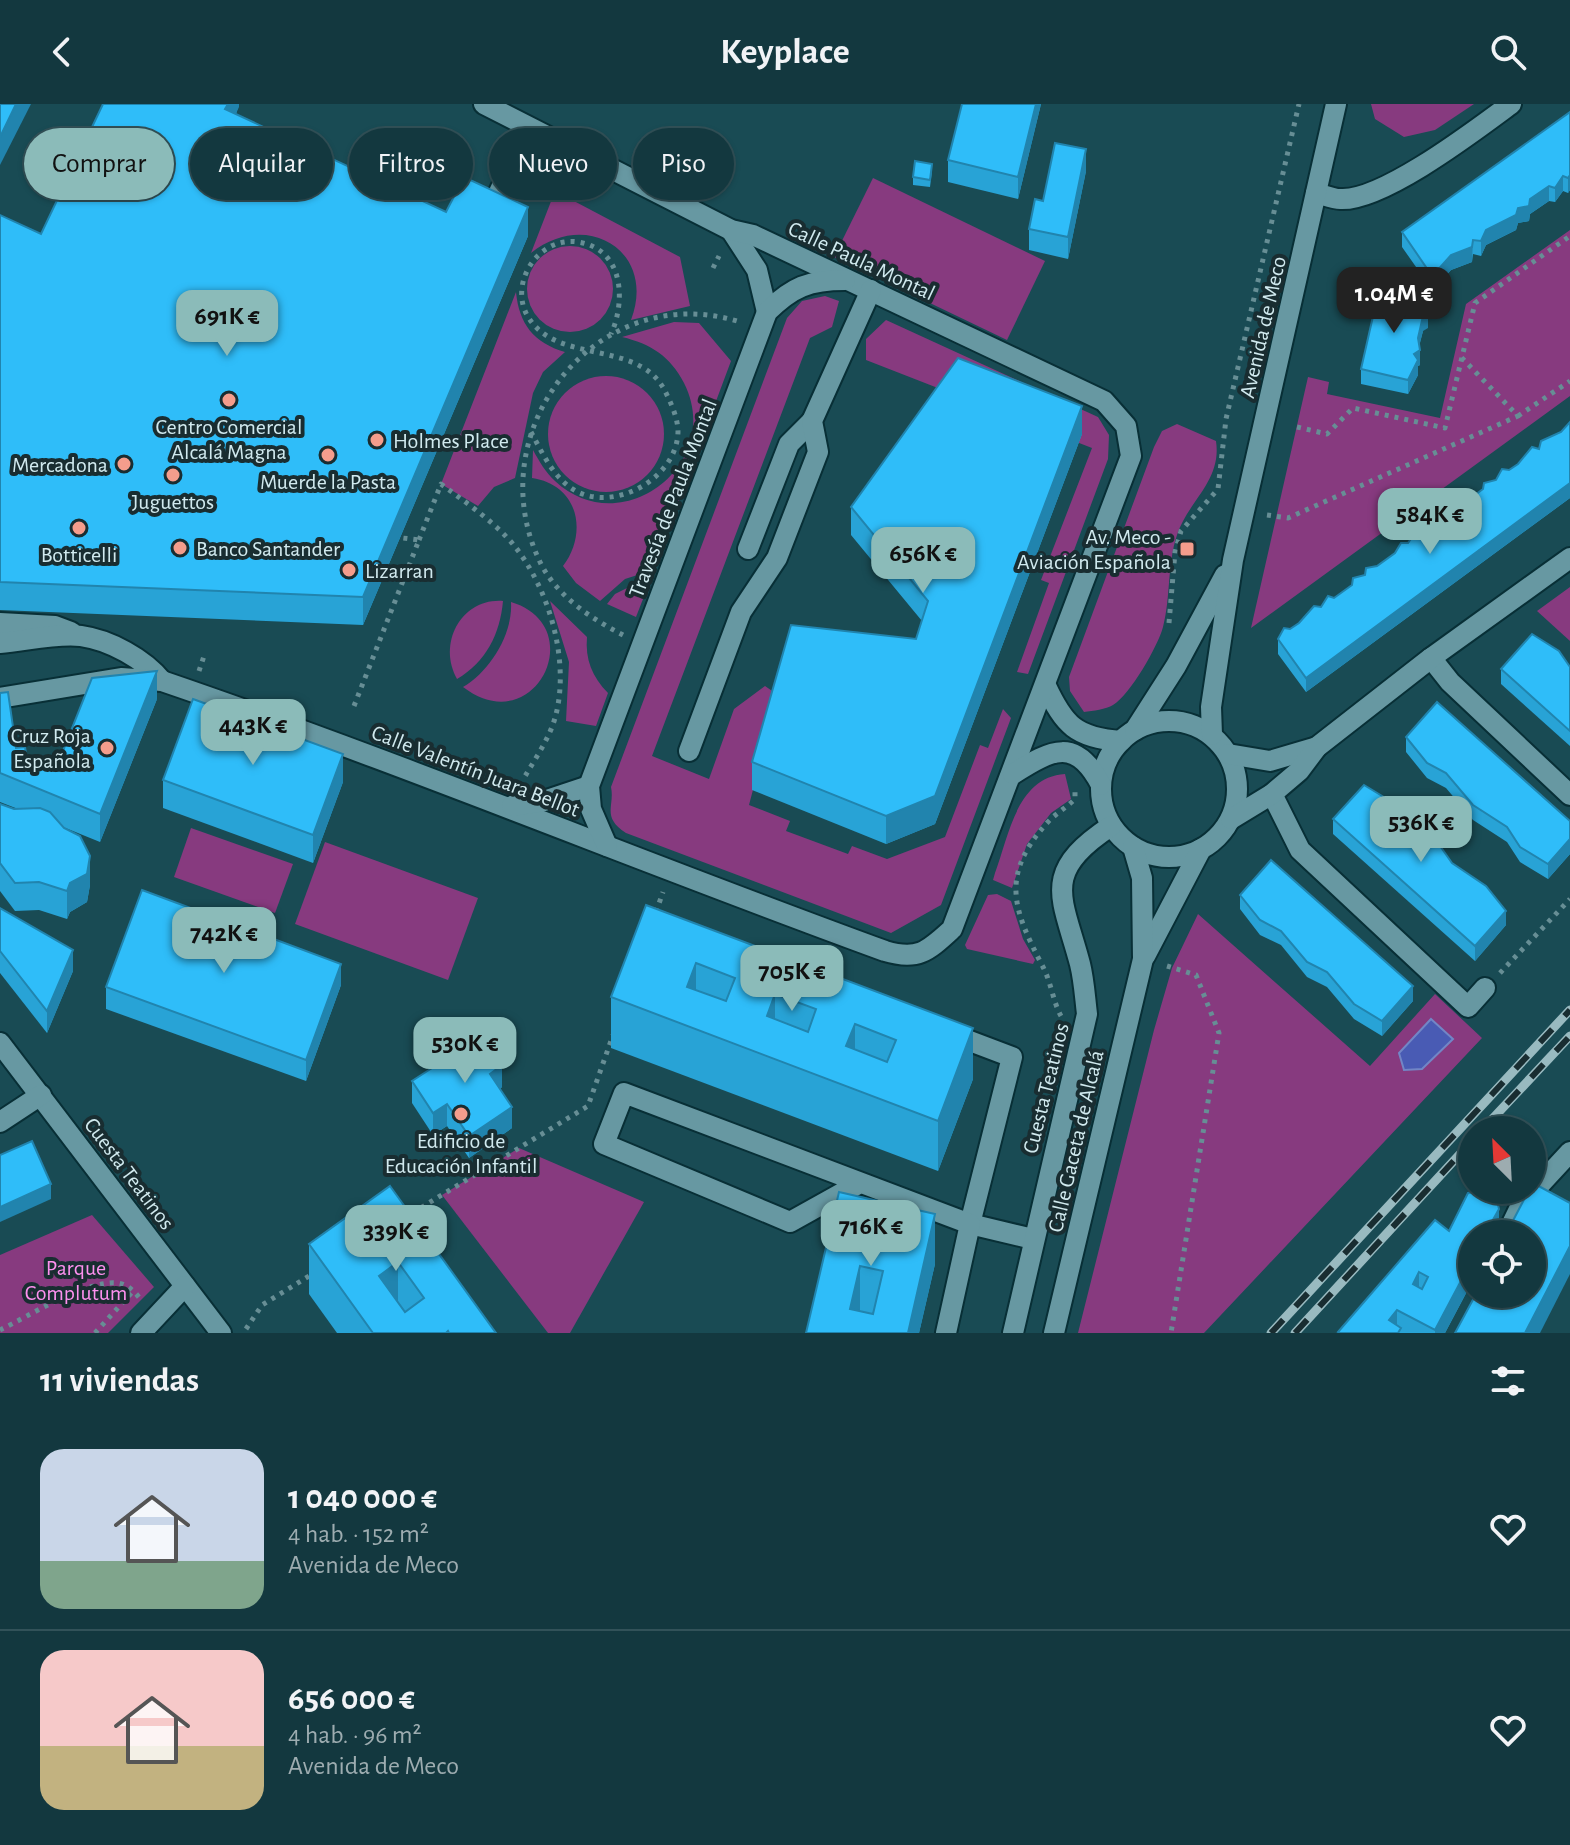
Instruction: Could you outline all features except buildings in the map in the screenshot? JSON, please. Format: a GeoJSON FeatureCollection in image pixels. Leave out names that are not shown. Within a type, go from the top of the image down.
{"type":"FeatureCollection","features":[{"type":"Feature","properties":{"kind":"street","name":"Calle Paula Montal"},"geometry":{"type":"LineString","coordinates":[[484,104],[529,128]]}},
{"type":"Feature","properties":{"kind":"street","name":"Avenida de Meco"},"geometry":{"type":"LineString","coordinates":[[1212,735],[1211,707],[1233,560],[1336,104]]}},
{"type":"Feature","properties":{"kind":"street"},"geometry":{"type":"LineString","coordinates":[[1316,193],[1341,199],[1369,194],[1451,148],[1511,104]]}},
{"type":"Feature","properties":{"kind":"street","name":"Calle Paula Montal"},"geometry":{"type":"LineString","coordinates":[[617,172],[731,230],[753,235],[1104,401],[1126,426],[1131,456],[1046,686]]}},
{"type":"Feature","properties":{"kind":"street"},"geometry":{"type":"LineString","coordinates":[[488,216],[495,200]]}},
{"type":"Feature","properties":{"kind":"street"},"geometry":{"type":"LineString","coordinates":[[731,230],[757,270],[767,312]]}},
{"type":"Feature","properties":{"kind":"street"},"geometry":{"type":"LineString","coordinates":[[767,312],[789,291],[808,282],[849,281]]}},
{"type":"Feature","properties":{"kind":"street"},"geometry":{"type":"LineString","coordinates":[[748,549],[789,444],[812,421],[871,290]]}},
{"type":"Feature","properties":{"kind":"street","name":"Travesía de Paula Montal"},"geometry":{"type":"LineString","coordinates":[[589,786],[767,312]]}},
{"type":"Feature","properties":{"kind":"street"},"geometry":{"type":"LineString","coordinates":[[689,751],[741,612],[777,558],[818,452],[812,421]]}},
{"type":"Feature","properties":{"kind":"street"},"geometry":{"type":"LineString","coordinates":[[1128,735],[1107,761],[1101,785],[1103,806],[1111,826],[1133,847],[1155,856],[1178,856],[1201,849],[1218,836],[1231,819],[1272,794],[1299,771],[1317,747],[1431,658],[1570,558]]}},
{"type":"Feature","properties":{"kind":"street","name":"Avenida de Meco"},"geometry":{"type":"LineString","coordinates":[[1128,735],[1176,666],[1233,560]]}},
{"type":"Feature","properties":{"kind":"street"},"geometry":{"type":"LineString","coordinates":[[0,623],[55,626],[120,650],[150,666],[162,681]]}},
{"type":"Feature","properties":{"kind":"street"},"geometry":{"type":"LineString","coordinates":[[0,643],[81,636]]}},
{"type":"Feature","properties":{"kind":"street"},"geometry":{"type":"LineString","coordinates":[[1431,658],[1450,682],[1570,795]]}},
{"type":"Feature","properties":{"kind":"street","name":"Calle Valentín Juara Bellot"},"geometry":{"type":"LineString","coordinates":[[0,698],[121,678],[162,681],[511,806],[670,872],[904,957],[927,952],[952,929],[1013,774]]}},
{"type":"Feature","properties":{"kind":"street"},"geometry":{"type":"LineString","coordinates":[[1046,686],[1059,713],[1079,733],[1128,735],[1160,721],[1187,723],[1212,735],[1228,754],[1237,775],[1237,798],[1231,819]]}},
{"type":"Feature","properties":{"kind":"street"},"geometry":{"type":"LineString","coordinates":[[1013,774],[1046,686]]}},
{"type":"Feature","properties":{"kind":"street"},"geometry":{"type":"LineString","coordinates":[[1228,754],[1270,761],[1317,747]]}},
{"type":"Feature","properties":{"kind":"street"},"geometry":{"type":"LineString","coordinates":[[1013,774],[1046,753],[1073,753],[1090,764],[1101,785]]}},
{"type":"Feature","properties":{"kind":"street"},"geometry":{"type":"LineString","coordinates":[[511,806],[544,801],[589,786],[591,809],[607,846]]}},
{"type":"Feature","properties":{"kind":"street"},"geometry":{"type":"LineString","coordinates":[[1272,794],[1300,850],[1468,1007],[1485,988]]}},
{"type":"Feature","properties":{"kind":"street","name":"Cuesta Teatinos"},"geometry":{"type":"LineString","coordinates":[[1013,1333],[1087,1014],[1080,965],[1063,914],[1064,871],[1078,852],[1111,826]]}},
{"type":"Feature","properties":{"kind":"street","name":"Calle Gaceta de Alcalá"},"geometry":{"type":"LineString","coordinates":[[1054,1333],[1143,959],[1142,878],[1133,847]]}},
{"type":"Feature","properties":{"kind":"street","name":"Calle Gaceta de Alcalá"},"geometry":{"type":"LineString","coordinates":[[1143,959],[1201,849]]}},
{"type":"Feature","properties":{"kind":"street"},"geometry":{"type":"LineString","coordinates":[[923,1024],[1012,1057],[946,1333]]}},
{"type":"Feature","properties":{"kind":"street","name":"Cuesta Teatinos"},"geometry":{"type":"LineString","coordinates":[[0,1043],[221,1333]]}},
{"type":"Feature","properties":{"kind":"street"},"geometry":{"type":"LineString","coordinates":[[860,1183],[790,1222],[604,1144],[624,1093],[970,1224],[1033,1239]]}},
{"type":"Feature","properties":{"kind":"street"},"geometry":{"type":"LineString","coordinates":[[0,1122],[41,1095]]}},
{"type":"Feature","properties":{"kind":"street"},"geometry":{"type":"LineString","coordinates":[[1514,1220],[1521,1205],[1570,1152]]}},
{"type":"Feature","properties":{"kind":"street"},"geometry":{"type":"LineString","coordinates":[[148,1326],[185,1286]]}},
{"type":"Feature","properties":{"kind":"path"},"geometry":{"type":"LineString","coordinates":[[1163,636],[1169,623],[1175,552],[1181,531],[1218,489],[1226,419],[1299,104]]}},
{"type":"Feature","properties":{"kind":"path"},"geometry":{"type":"LineString","coordinates":[[1297,427],[1327,434],[1353,408],[1445,428],[1475,303],[1570,236]]}},
{"type":"Feature","properties":{"kind":"path"},"geometry":{"type":"LineString","coordinates":[[531,432],[556,473],[580,493],[600,497],[621,496],[646,483],[667,464],[675,446],[677,423],[659,380],[637,364],[562,343],[544,333],[524,310],[521,300],[524,277],[537,256],[549,248],[577,241],[596,250],[613,267],[622,304],[611,334]]}},
{"type":"Feature","properties":{"kind":"path"},"geometry":{"type":"LineString","coordinates":[[633,640],[597,622],[562,592],[541,565],[525,509],[524,472],[531,432],[545,399],[570,365],[611,334],[639,322],[675,314],[708,313],[745,324]]}},
{"type":"Feature","properties":{"kind":"path"},"geometry":{"type":"LineString","coordinates":[[1461,356],[1518,416]]}},
{"type":"Feature","properties":{"kind":"path"},"geometry":{"type":"LineString","coordinates":[[1276,517],[1288,518],[1518,416],[1570,381]]}},
{"type":"Feature","properties":{"kind":"path"},"geometry":{"type":"LineString","coordinates":[[354,706],[441,484],[492,522],[531,569],[559,657],[560,691],[555,719],[511,806]]}},
{"type":"Feature","properties":{"kind":"path"},"geometry":{"type":"LineString","coordinates":[[384,536],[419,540]]}},
{"type":"Feature","properties":{"kind":"path"},"geometry":{"type":"LineString","coordinates":[[531,569],[541,565]]}},
{"type":"Feature","properties":{"kind":"path"},"geometry":{"type":"LineString","coordinates":[[1073,753],[1068,776],[1075,799],[1034,839],[1023,856],[1014,894],[1027,937],[1053,988],[1059,1016],[1087,1014]]}},
{"type":"Feature","properties":{"kind":"path"},"geometry":{"type":"LineString","coordinates":[[654,916],[670,872]]}},
{"type":"Feature","properties":{"kind":"path"},"geometry":{"type":"LineString","coordinates":[[1485,988],[1570,899]]}},
{"type":"Feature","properties":{"kind":"path"},"geometry":{"type":"LineString","coordinates":[[1143,959],[1196,975],[1219,1033],[1171,1333]]}},
{"type":"Feature","properties":{"kind":"path"},"geometry":{"type":"LineString","coordinates":[[390,1227],[588,1106],[613,1033]]}},
{"type":"Feature","properties":{"kind":"path"},"geometry":{"type":"LineString","coordinates":[[243,1333],[262,1305],[326,1266]]}},
{"type":"Feature","properties":{"kind":"path"},"geometry":{"type":"LineString","coordinates":[[0,1330],[101,1283],[120,1283],[134,1290],[148,1326]]}},
{"type":"Feature","properties":{"kind":"path"},"geometry":{"type":"LineString","coordinates":[[95,1333],[134,1290]]}},
{"type":"Feature","properties":{"kind":"green space"},"geometry":{"type":"Polygon","coordinates":[[[1371,104],[1474,104],[1435,130],[1404,137],[1375,119],[1371,104]]]}},
{"type":"Feature","properties":{"kind":"green space"},"geometry":{"type":"Polygon","coordinates":[[[873,178],[1045,261],[1007,340],[834,257],[873,178]]]}},
{"type":"Feature","properties":{"kind":"green space"},"geometry":{"type":"Polygon","coordinates":[[[552,200],[572,200],[680,257],[690,306],[631,320],[636,296],[634,275],[626,257],[612,244],[594,236],[574,235],[552,240],[531,253],[552,200]]]}},
{"type":"Feature","properties":{"kind":"green space"},"geometry":{"type":"Polygon","coordinates":[[[1570,230],[1570,396],[1251,628],[1308,377],[1329,382],[1327,394],[1440,418],[1466,304],[1570,230]]]}},
{"type":"Feature","properties":{"kind":"green space"},"geometry":{"type":"Polygon","coordinates":[[[570,246],[586,250],[600,259],[609,273],[613,289],[609,305],[600,319],[586,328],[570,332],[554,328],[540,319],[531,305],[527,289],[531,273],[540,259],[554,250],[570,246]]]}},
{"type":"Feature","properties":{"kind":"green space"},"geometry":{"type":"Polygon","coordinates":[[[516,292],[521,314],[530,331],[545,343],[565,352],[543,372],[533,393],[515,478],[494,487],[478,506],[441,484],[516,292]]]}},
{"type":"Feature","properties":{"kind":"green space"},"geometry":{"type":"Polygon","coordinates":[[[825,296],[839,301],[832,327],[810,338],[652,756],[709,779],[734,709],[765,686],[778,695],[749,805],[790,821],[786,831],[848,854],[852,846],[887,859],[945,837],[980,745],[988,748],[1003,709],[1011,718],[941,905],[891,933],[626,833],[611,816],[611,787],[787,318],[802,301],[825,296]]]}},
{"type":"Feature","properties":{"kind":"green space"},"geometry":{"type":"Polygon","coordinates":[[[886,320],[1098,417],[1109,435],[1108,459],[1028,674],[1017,672],[1049,583],[1041,580],[1092,448],[866,360],[866,339],[886,320]]]}},
{"type":"Feature","properties":{"kind":"green space"},"geometry":{"type":"Polygon","coordinates":[[[674,322],[699,323],[731,361],[653,570],[625,579],[600,601],[576,583],[563,566],[575,539],[577,526],[574,512],[560,490],[548,482],[532,478],[533,450],[555,481],[581,498],[609,503],[636,499],[660,486],[679,466],[690,441],[693,413],[684,383],[666,358],[642,343],[622,337],[674,322]]]}},
{"type":"Feature","properties":{"kind":"green space"},"geometry":{"type":"Polygon","coordinates":[[[606,376],[628,381],[647,393],[659,412],[664,434],[659,456],[647,475],[628,487],[606,492],[584,487],[565,475],[553,456],[548,434],[553,412],[565,393],[584,381],[606,376]]]}},
{"type":"Feature","properties":{"kind":"green space"},"geometry":{"type":"Polygon","coordinates":[[[1177,424],[1216,441],[1216,455],[1209,479],[1177,535],[1163,627],[1142,669],[1120,700],[1107,708],[1084,712],[1070,691],[1069,677],[1154,447],[1162,431],[1177,424]]]}},
{"type":"Feature","properties":{"kind":"green space"},"geometry":{"type":"Polygon","coordinates":[[[643,580],[650,581],[636,617],[607,604],[615,594],[643,580]]]}},
{"type":"Feature","properties":{"kind":"green space"},"geometry":{"type":"Polygon","coordinates":[[[1570,587],[1570,641],[1537,611],[1570,587]]]}},
{"type":"Feature","properties":{"kind":"green space"},"geometry":{"type":"Polygon","coordinates":[[[503,601],[499,625],[490,646],[476,664],[457,679],[450,652],[457,626],[475,607],[503,601]]]}},
{"type":"Feature","properties":{"kind":"green space"},"geometry":{"type":"Polygon","coordinates":[[[550,601],[587,637],[591,667],[608,693],[596,726],[566,721],[569,662],[550,601]]]}},
{"type":"Feature","properties":{"kind":"green space"},"geometry":{"type":"Polygon","coordinates":[[[511,602],[535,615],[547,633],[550,654],[544,674],[531,691],[512,700],[489,700],[463,687],[491,662],[498,650],[508,627],[511,602]]]}},
{"type":"Feature","properties":{"kind":"green space"},"geometry":{"type":"Polygon","coordinates":[[[1065,774],[1071,799],[1051,813],[1027,844],[1012,888],[993,880],[1017,810],[1025,797],[1036,785],[1065,774]]]}},
{"type":"Feature","properties":{"kind":"green space"},"geometry":{"type":"Polygon","coordinates":[[[191,828],[293,864],[275,913],[174,877],[191,828]]]}},
{"type":"Feature","properties":{"kind":"green space"},"geometry":{"type":"Polygon","coordinates":[[[325,842],[478,898],[448,980],[295,924],[325,842]]]}},
{"type":"Feature","properties":{"kind":"green space"},"geometry":{"type":"Polygon","coordinates":[[[997,894],[1011,901],[1023,939],[1035,960],[1033,964],[967,949],[965,945],[988,895],[997,894]]]}},
{"type":"Feature","properties":{"kind":"green space"},"geometry":{"type":"Polygon","coordinates":[[[1198,914],[1370,1066],[1435,994],[1482,1038],[1204,1333],[1078,1333],[1154,1030],[1172,968],[1198,914]]]}},
{"type":"Feature","properties":{"kind":"green space"},"geometry":{"type":"Polygon","coordinates":[[[519,1148],[644,1202],[570,1333],[548,1333],[442,1195],[519,1148]]]}},
{"type":"Feature","properties":{"kind":"green space","name":"Parque Complutum"},"geometry":{"type":"Polygon","coordinates":[[[92,1215],[154,1287],[108,1333],[0,1333],[0,1255],[92,1215]]]}},
{"type":"Feature","properties":{"kind":"water"},"geometry":{"type":"Polygon","coordinates":[[[1431,1019],[1453,1039],[1422,1069],[1404,1070],[1399,1053],[1431,1019]]]}},
{"type":"Feature","properties":{"kind":"railway"},"geometry":{"type":"LineString","coordinates":[[1271,1333],[1570,1010]]}},
{"type":"Feature","properties":{"kind":"railway"},"geometry":{"type":"LineString","coordinates":[[1495,1116],[1570,1036]]}},
{"type":"Feature","properties":{"kind":"railway"},"geometry":{"type":"LineString","coordinates":[[1295,1333],[1458,1156]]}},
{"type":"Feature","properties":{"kind":"place","name":"Centro Comercial Alcalá Magna"},"geometry":{"type":"Point","coordinates":[229,400]}},
{"type":"Feature","properties":{"kind":"place","name":"Holmes Place"},"geometry":{"type":"Point","coordinates":[377,440]}},
{"type":"Feature","properties":{"kind":"place","name":"Muerde la Pasta"},"geometry":{"type":"Point","coordinates":[328,455]}},
{"type":"Feature","properties":{"kind":"place","name":"Mercadona"},"geometry":{"type":"Point","coordinates":[124,464]}},
{"type":"Feature","properties":{"kind":"place","name":"Juguettos"},"geometry":{"type":"Point","coordinates":[173,475]}},
{"type":"Feature","properties":{"kind":"place","name":"Botticelli"},"geometry":{"type":"Point","coordinates":[79,528]}},
{"type":"Feature","properties":{"kind":"place","name":"Banco Santander"},"geometry":{"type":"Point","coordinates":[180,548]}},
{"type":"Feature","properties":{"kind":"place","name":"Av. Meco - Aviación Española"},"geometry":{"type":"Point","coordinates":[1187,549]}},
{"type":"Feature","properties":{"kind":"place","name":"Lizarran"},"geometry":{"type":"Point","coordinates":[349,570]}},
{"type":"Feature","properties":{"kind":"place","name":"Cruz Roja Española"},"geometry":{"type":"Point","coordinates":[107,748]}},
{"type":"Feature","properties":{"kind":"place","name":"Edificio de Educación Infantil"},"geometry":{"type":"Point","coordinates":[461,1114]}}]}
